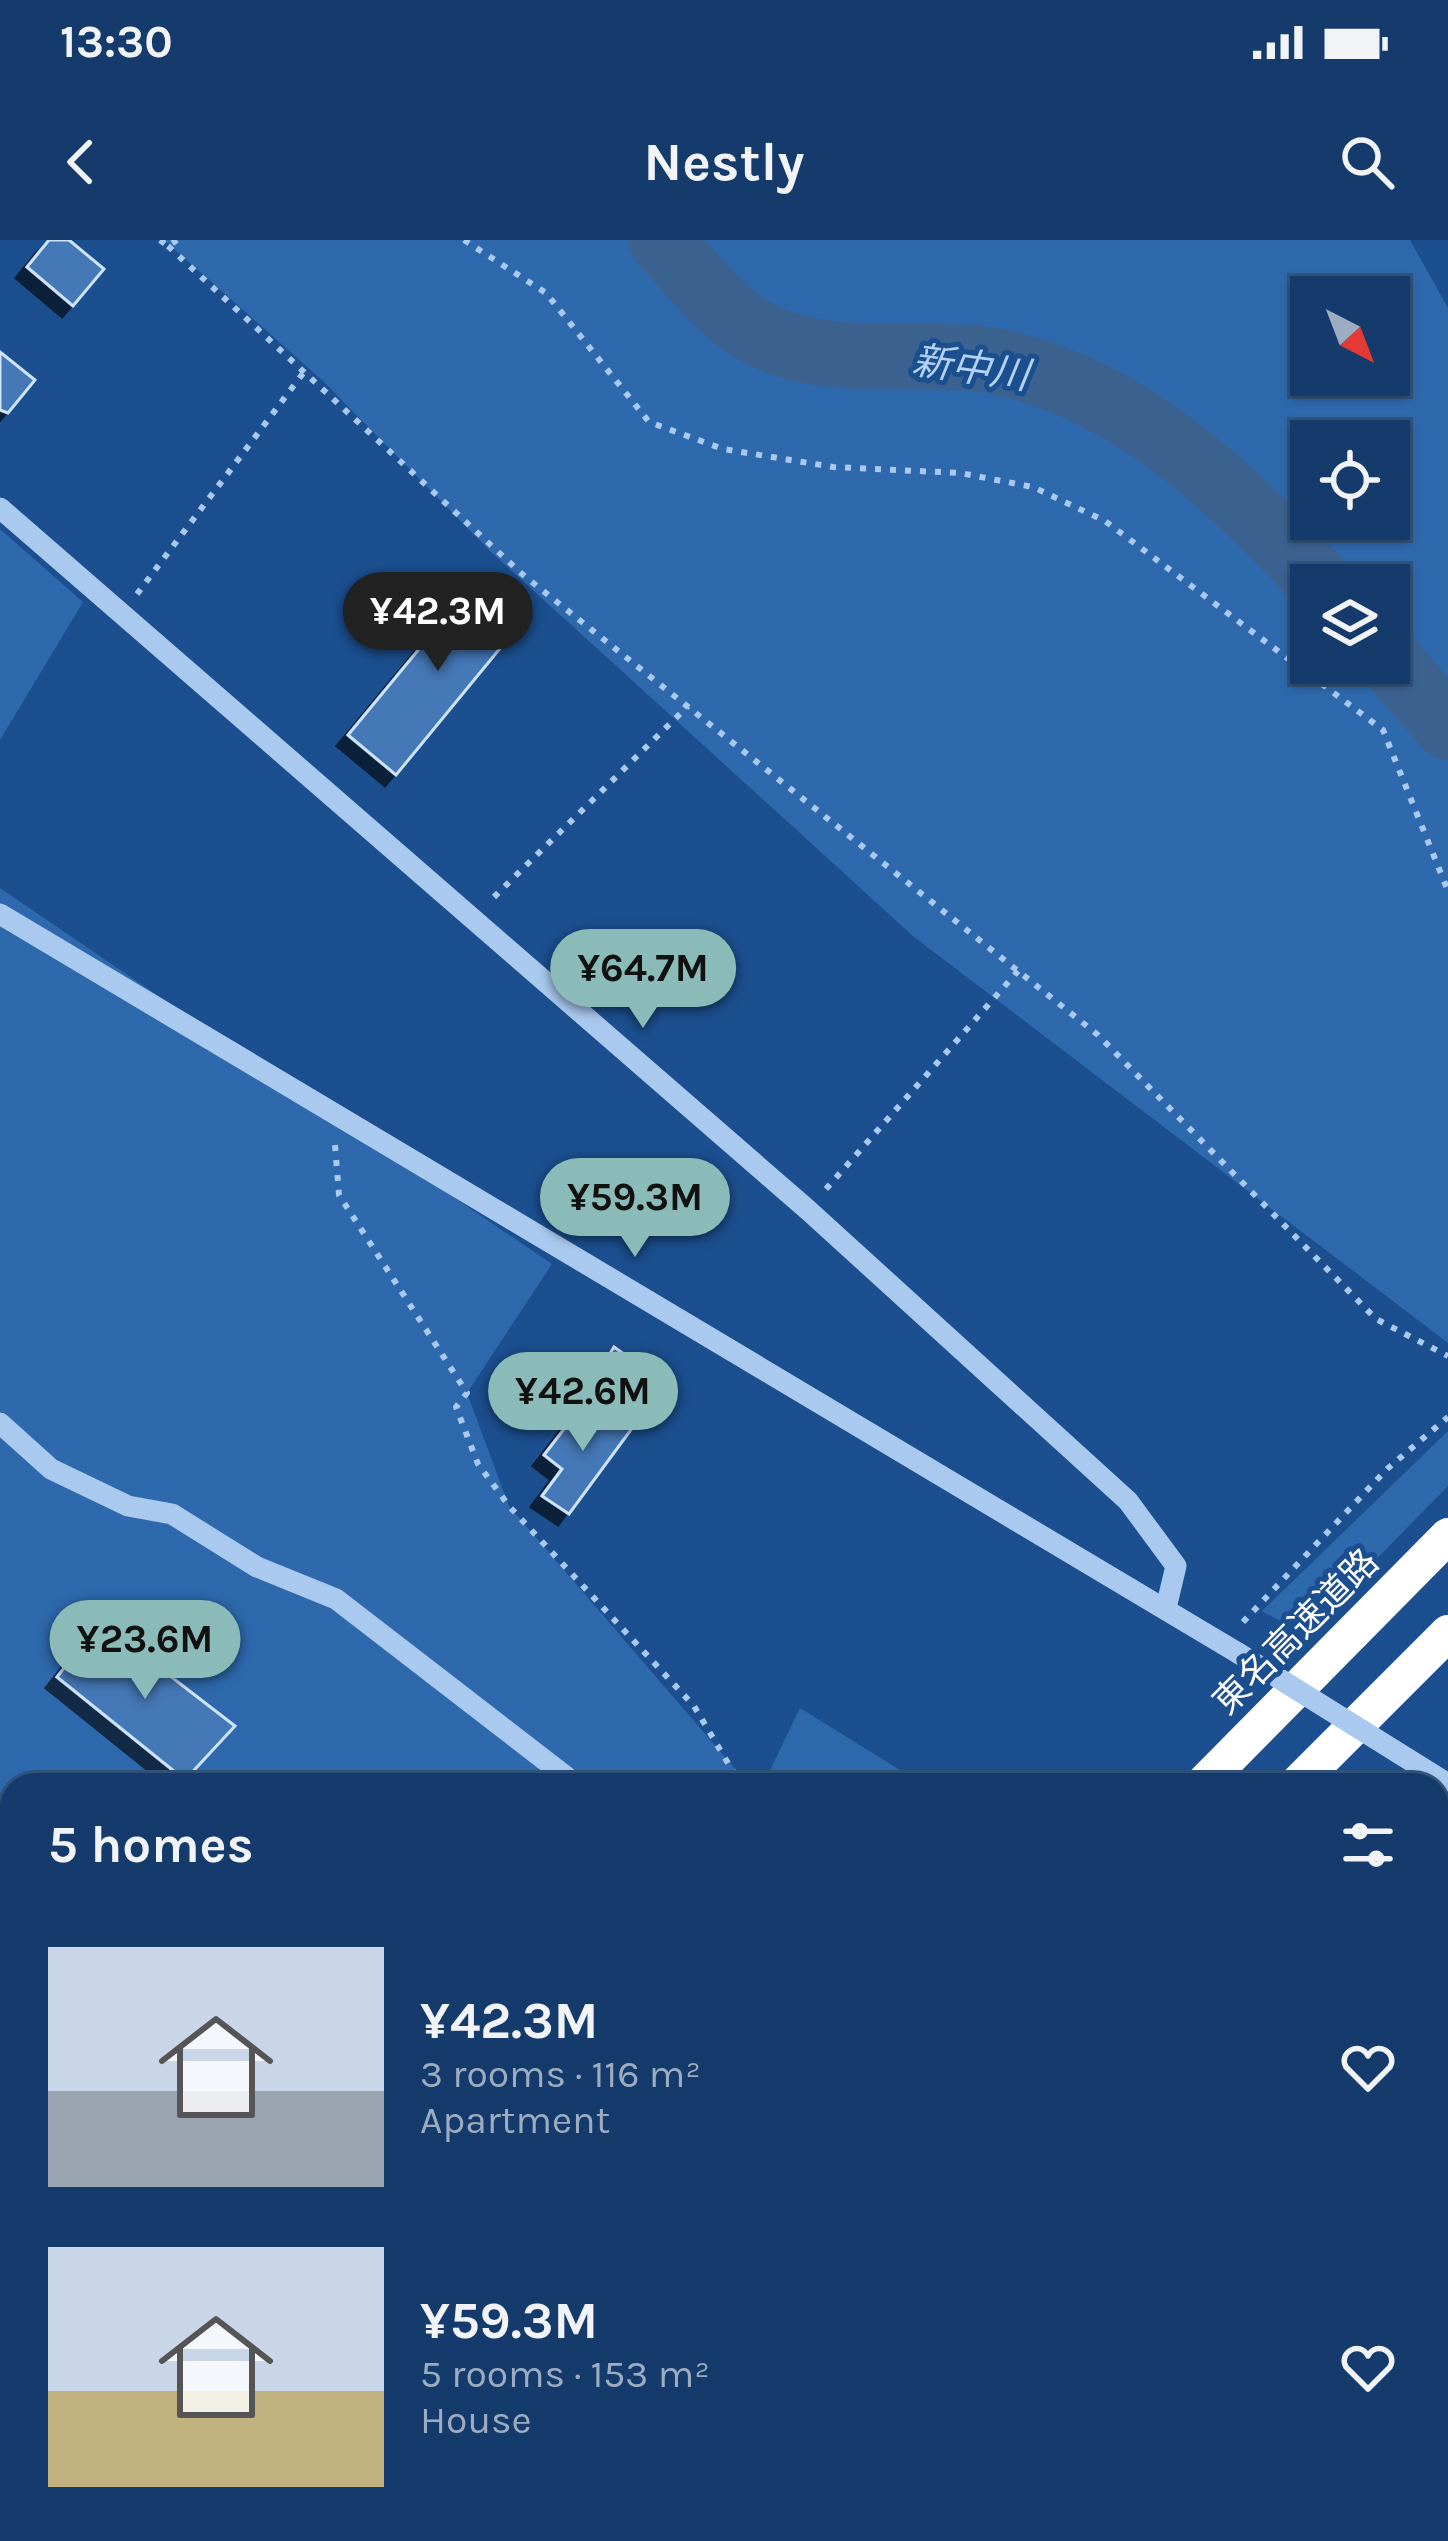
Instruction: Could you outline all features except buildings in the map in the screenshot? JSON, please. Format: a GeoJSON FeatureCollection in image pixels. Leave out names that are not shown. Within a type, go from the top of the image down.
{"type":"FeatureCollection","features":[{"type":"Feature","properties":{"kind":"highway","name":"東名高速道路"},"geometry":{"type":"LineString","coordinates":[[1214,1773],[1448,1537]]}},
{"type":"Feature","properties":{"kind":"highway"},"geometry":{"type":"LineString","coordinates":[[1308,1773],[1448,1633]]}},
{"type":"Feature","properties":{"kind":"street"},"geometry":{"type":"LineString","coordinates":[[0,508],[808,1210],[1128,1501],[1176,1566],[1166,1608]]}},
{"type":"Feature","properties":{"kind":"street"},"geometry":{"type":"LineString","coordinates":[[0,914],[1231,1647],[1431,1773]]}},
{"type":"Feature","properties":{"kind":"street"},"geometry":{"type":"LineString","coordinates":[[0,1424],[51,1469],[128,1506],[172,1514],[257,1567],[336,1599],[561,1773]]}},
{"type":"Feature","properties":{"kind":"path"},"geometry":{"type":"LineString","coordinates":[[160,240],[523,574],[1098,1035],[1376,1319],[1448,1356]]}},
{"type":"Feature","properties":{"kind":"path"},"geometry":{"type":"LineString","coordinates":[[169,246],[177,240]]}},
{"type":"Feature","properties":{"kind":"path"},"geometry":{"type":"LineString","coordinates":[[464,240],[546,293],[649,422],[723,448],[767,456],[833,467],[960,473],[1033,487],[1123,532],[1382,730],[1448,891]]}},
{"type":"Feature","properties":{"kind":"path"},"geometry":{"type":"LineString","coordinates":[[122,614],[304,372]]}},
{"type":"Feature","properties":{"kind":"path"},"geometry":{"type":"LineString","coordinates":[[471,920],[688,706]]}},
{"type":"Feature","properties":{"kind":"path"},"geometry":{"type":"LineString","coordinates":[[808,1210],[1018,971]]}},
{"type":"Feature","properties":{"kind":"path"},"geometry":{"type":"LineString","coordinates":[[337,1116],[334,1163],[339,1195],[467,1393],[456,1407],[478,1464],[509,1506],[694,1706],[734,1773]]}},
{"type":"Feature","properties":{"kind":"path"},"geometry":{"type":"LineString","coordinates":[[1231,1647],[1387,1469],[1448,1417]]}},
{"type":"Feature","properties":{"kind":"shaded area"},"geometry":{"type":"Polygon","coordinates":[[[164,240],[1410,240],[1448,308],[1448,1343],[914,937],[490,551],[323,381],[164,240]]]}},
{"type":"Feature","properties":{"kind":"shaded area"},"geometry":{"type":"Polygon","coordinates":[[[0,529],[83,602],[0,740],[0,529]]]}},
{"type":"Feature","properties":{"kind":"shaded area"},"geometry":{"type":"Polygon","coordinates":[[[0,888],[552,1264],[467,1393],[509,1506],[739,1773],[0,1773],[0,888]]]}},
{"type":"Feature","properties":{"kind":"shaded area"},"geometry":{"type":"Polygon","coordinates":[[[1448,1431],[1448,1486],[1303,1634],[1262,1611],[1448,1431]]]}},
{"type":"Feature","properties":{"kind":"shaded area"},"geometry":{"type":"Polygon","coordinates":[[[800,1708],[905,1773],[769,1773],[800,1708]]]}},
{"type":"Feature","properties":{"kind":"waterway","name":"新中川"},"geometry":{"type":"LineString","coordinates":[[661,240],[727,310],[767,338],[835,354],[979,359],[1013,365],[1102,400],[1182,452],[1302,564]]}},
{"type":"Feature","properties":{"kind":"waterway","name":"新中川"},"geometry":{"type":"LineString","coordinates":[[1410,684],[1448,727]]}}]}
